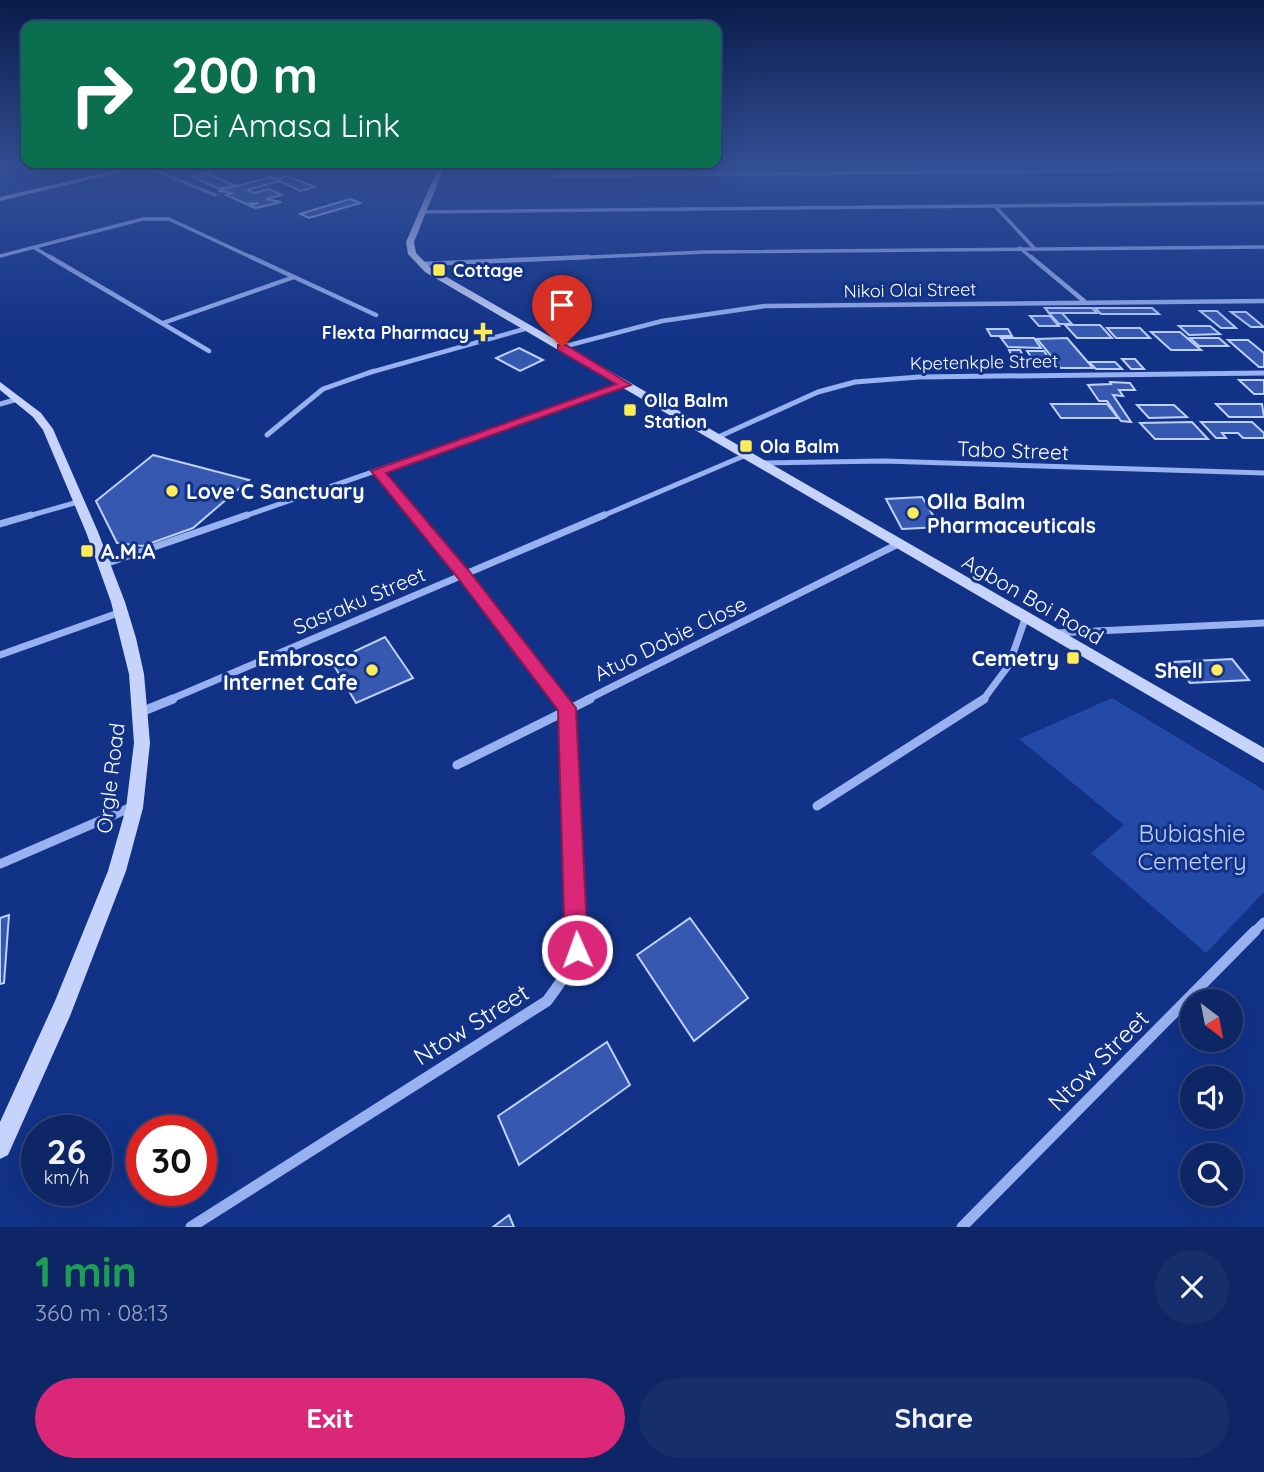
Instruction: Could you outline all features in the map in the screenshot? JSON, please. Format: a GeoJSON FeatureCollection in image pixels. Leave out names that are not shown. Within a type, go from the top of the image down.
{"type":"FeatureCollection","features":[{"type":"Feature","properties":{"kind":"street"},"geometry":{"type":"LineString","coordinates":[[0,257],[120,225]]}},
{"type":"Feature","properties":{"kind":"street"},"geometry":{"type":"LineString","coordinates":[[183,225],[376,314]]}},
{"type":"Feature","properties":{"kind":"street"},"geometry":{"type":"LineString","coordinates":[[417,225],[410,248],[422,264],[718,252],[1264,247]]}},
{"type":"Feature","properties":{"kind":"street"},"geometry":{"type":"LineString","coordinates":[[1013,225],[1034,248]]}},
{"type":"Feature","properties":{"kind":"street"},"geometry":{"type":"LineString","coordinates":[[35,248],[209,351]]}},
{"type":"Feature","properties":{"kind":"street"},"geometry":{"type":"LineString","coordinates":[[1020,248],[1084,302]]}},
{"type":"Feature","properties":{"kind":"street","name":"Agbon Boi Road"},"geometry":{"type":"LineString","coordinates":[[422,264],[438,276],[1025,620],[1264,756]]}},
{"type":"Feature","properties":{"kind":"street"},"geometry":{"type":"LineString","coordinates":[[163,323],[295,277]]}},
{"type":"Feature","properties":{"kind":"street","name":"Nikoi Olai Street"},"geometry":{"type":"LineString","coordinates":[[562,347],[641,324],[719,309],[765,306],[1264,301]]}},
{"type":"Feature","properties":{"kind":"street"},"geometry":{"type":"LineString","coordinates":[[267,435],[323,389],[348,378],[528,328]]}},
{"type":"Feature","properties":{"kind":"street","name":"Kpetenkple Street"},"geometry":{"type":"LineString","coordinates":[[716,438],[818,392],[855,382],[933,377],[1264,373]]}},
{"type":"Feature","properties":{"kind":"street","name":"Orgle Road"},"geometry":{"type":"LineString","coordinates":[[0,385],[37,415],[48,429],[105,564],[122,612],[141,712],[134,806],[118,876],[43,1058],[0,1147]]}},
{"type":"Feature","properties":{"kind":"street"},"geometry":{"type":"LineString","coordinates":[[105,564],[625,385]]}},
{"type":"Feature","properties":{"kind":"street"},"geometry":{"type":"LineString","coordinates":[[0,404],[18,399]]}},
{"type":"Feature","properties":{"kind":"street","name":"Sasraku Street"},"geometry":{"type":"LineString","coordinates":[[141,712],[742,452]]}},
{"type":"Feature","properties":{"kind":"street","name":"Tabo Street"},"geometry":{"type":"LineString","coordinates":[[761,463],[884,461],[1264,473]]}},
{"type":"Feature","properties":{"kind":"street"},"geometry":{"type":"LineString","coordinates":[[377,471],[463,574],[567,708]]}},
{"type":"Feature","properties":{"kind":"street"},"geometry":{"type":"LineString","coordinates":[[0,524],[78,502]]}},
{"type":"Feature","properties":{"kind":"street","name":"Atuo Dobie Close"},"geometry":{"type":"LineString","coordinates":[[457,765],[898,544]]}},
{"type":"Feature","properties":{"kind":"street"},"geometry":{"type":"LineString","coordinates":[[0,655],[122,612]]}},
{"type":"Feature","properties":{"kind":"street"},"geometry":{"type":"LineString","coordinates":[[817,806],[979,704],[1000,684],[1014,659],[1025,620]]}},
{"type":"Feature","properties":{"kind":"street"},"geometry":{"type":"LineString","coordinates":[[1050,633],[1264,623]]}},
{"type":"Feature","properties":{"kind":"street","name":"Ntow Street"},"geometry":{"type":"LineString","coordinates":[[191,1227],[547,1001],[564,978],[577,950],[567,708]]}},
{"type":"Feature","properties":{"kind":"street"},"geometry":{"type":"LineString","coordinates":[[0,864],[134,806]]}},
{"type":"Feature","properties":{"kind":"street","name":"Ntow Street"},"geometry":{"type":"LineString","coordinates":[[962,1227],[1264,922]]}},
{"type":"Feature","properties":{"kind":"green space","name":"Bubiashie Cemetery"},"geometry":{"type":"Polygon","coordinates":[[[1112,698],[1264,790],[1264,892],[1206,953],[1091,853],[1124,825],[1019,739],[1112,698]]]}},
{"type":"Feature","properties":{"kind":"building"},"geometry":{"type":"Polygon","coordinates":[[[1045,308],[1092,308],[1097,313],[1049,313],[1045,308]]]}},
{"type":"Feature","properties":{"kind":"building"},"geometry":{"type":"Polygon","coordinates":[[[1095,308],[1152,308],[1159,314],[1101,314],[1095,308]]]}},
{"type":"Feature","properties":{"kind":"building"},"geometry":{"type":"Polygon","coordinates":[[[1200,311],[1217,311],[1236,328],[1221,328],[1200,311]]]}},
{"type":"Feature","properties":{"kind":"building"},"geometry":{"type":"Polygon","coordinates":[[[1231,312],[1246,312],[1264,327],[1251,327],[1231,312]]]}},
{"type":"Feature","properties":{"kind":"building"},"geometry":{"type":"Polygon","coordinates":[[[1049,313],[1062,313],[1072,324],[1059,324],[1049,313]]]}},
{"type":"Feature","properties":{"kind":"building"},"geometry":{"type":"Polygon","coordinates":[[[1030,316],[1050,316],[1059,326],[1039,326],[1030,316]]]}},
{"type":"Feature","properties":{"kind":"building"},"geometry":{"type":"Polygon","coordinates":[[[1065,325],[1100,325],[1112,338],[1077,338],[1065,325]]]}},
{"type":"Feature","properties":{"kind":"building"},"geometry":{"type":"Polygon","coordinates":[[[1179,326],[1210,326],[1220,334],[1189,335],[1179,326]]]}},
{"type":"Feature","properties":{"kind":"building"},"geometry":{"type":"Polygon","coordinates":[[[1107,328],[1140,328],[1150,338],[1116,338],[1107,328]]]}},
{"type":"Feature","properties":{"kind":"building"},"geometry":{"type":"Polygon","coordinates":[[[987,329],[1008,329],[1012,336],[991,336],[987,329]]]}},
{"type":"Feature","properties":{"kind":"building"},"geometry":{"type":"Polygon","coordinates":[[[1151,332],[1180,332],[1201,350],[1171,350],[1151,332]]]}},
{"type":"Feature","properties":{"kind":"building"},"geometry":{"type":"Polygon","coordinates":[[[1001,338],[1034,338],[1041,348],[1008,347],[1001,338]]]}},
{"type":"Feature","properties":{"kind":"building"},"geometry":{"type":"Polygon","coordinates":[[[1067,338],[1093,368],[1061,368],[1037,339],[1067,338]]]}},
{"type":"Feature","properties":{"kind":"building"},"geometry":{"type":"Polygon","coordinates":[[[1190,338],[1219,338],[1228,346],[1199,346],[1190,338]]]}},
{"type":"Feature","properties":{"kind":"building"},"geometry":{"type":"Polygon","coordinates":[[[1228,340],[1248,340],[1264,353],[1264,367],[1259,367],[1228,340]]]}},
{"type":"Feature","properties":{"kind":"building"},"geometry":{"type":"Polygon","coordinates":[[[519,348],[543,360],[520,371],[496,358],[519,348]]]}},
{"type":"Feature","properties":{"kind":"building"},"geometry":{"type":"Polygon","coordinates":[[[1009,350],[1020,350],[1028,364],[1016,364],[1009,350]]]}},
{"type":"Feature","properties":{"kind":"building"},"geometry":{"type":"Polygon","coordinates":[[[1027,351],[1044,351],[1053,365],[1036,364],[1027,351]]]}},
{"type":"Feature","properties":{"kind":"building"},"geometry":{"type":"Polygon","coordinates":[[[1122,359],[1135,359],[1144,369],[1131,369],[1122,359]]]}},
{"type":"Feature","properties":{"kind":"building"},"geometry":{"type":"Polygon","coordinates":[[[1089,362],[1115,362],[1122,369],[1096,369],[1089,362]]]}},
{"type":"Feature","properties":{"kind":"building"},"geometry":{"type":"Polygon","coordinates":[[[1239,380],[1264,380],[1264,394],[1254,394],[1239,380]]]}},
{"type":"Feature","properties":{"kind":"building"},"geometry":{"type":"Polygon","coordinates":[[[1110,382],[1130,383],[1135,390],[1119,390],[1123,396],[1113,395],[1131,422],[1121,421],[1107,401],[1099,401],[1088,385],[1111,384],[1110,382]]]}},
{"type":"Feature","properties":{"kind":"building"},"geometry":{"type":"Polygon","coordinates":[[[1051,404],[1107,404],[1118,418],[1061,418],[1051,404]]]}},
{"type":"Feature","properties":{"kind":"building"},"geometry":{"type":"Polygon","coordinates":[[[1216,404],[1262,404],[1264,417],[1229,417],[1216,404]]]}},
{"type":"Feature","properties":{"kind":"building"},"geometry":{"type":"Polygon","coordinates":[[[1137,405],[1174,405],[1187,417],[1149,418],[1137,405]]]}},
{"type":"Feature","properties":{"kind":"building"},"geometry":{"type":"Polygon","coordinates":[[[1192,422],[1208,439],[1155,439],[1140,423],[1192,422]]]}},
{"type":"Feature","properties":{"kind":"building"},"geometry":{"type":"Polygon","coordinates":[[[1201,422],[1252,422],[1264,433],[1264,438],[1243,438],[1238,433],[1222,433],[1226,438],[1216,438],[1201,422]]]}},
{"type":"Feature","properties":{"kind":"building","name":"Love C Sanctuary"},"geometry":{"type":"Polygon","coordinates":[[[153,455],[249,480],[193,528],[143,546],[117,543],[96,501],[153,455]]]}},
{"type":"Feature","properties":{"kind":"building","name":"Olla Balm Pharmaceuticals"},"geometry":{"type":"Polygon","coordinates":[[[922,497],[940,527],[902,529],[886,499],[922,497]]]}},
{"type":"Feature","properties":{"kind":"building","name":"Embrosco Internet Cafe"},"geometry":{"type":"Polygon","coordinates":[[[385,637],[413,678],[356,703],[332,662],[385,637]]]}},
{"type":"Feature","properties":{"kind":"building"},"geometry":{"type":"Polygon","coordinates":[[[1232,659],[1249,680],[1190,683],[1174,662],[1232,659]]]}},
{"type":"Feature","properties":{"kind":"building"},"geometry":{"type":"Polygon","coordinates":[[[9,915],[4,983],[0,984],[0,918],[9,915]]]}},
{"type":"Feature","properties":{"kind":"building"},"geometry":{"type":"Polygon","coordinates":[[[690,918],[748,998],[694,1041],[637,955],[690,918]]]}},
{"type":"Feature","properties":{"kind":"building"},"geometry":{"type":"Polygon","coordinates":[[[607,1042],[630,1085],[519,1165],[498,1116],[607,1042]]]}},
{"type":"Feature","properties":{"kind":"building"},"geometry":{"type":"Polygon","coordinates":[[[509,1215],[514,1227],[493,1227],[509,1215]]]}},
{"type":"Feature","properties":{"kind":"place","name":"Cottage"},"geometry":{"type":"Point","coordinates":[439,270]}},
{"type":"Feature","properties":{"kind":"place","name":"Flexta Pharmacy"},"geometry":{"type":"Point","coordinates":[483,332]}},
{"type":"Feature","properties":{"kind":"place","name":"Olla Balm Station"},"geometry":{"type":"Point","coordinates":[630,410]}},
{"type":"Feature","properties":{"kind":"place","name":"Ola Balm"},"geometry":{"type":"Point","coordinates":[746,446]}},
{"type":"Feature","properties":{"kind":"place","name":"Love C Sanctuary"},"geometry":{"type":"Point","coordinates":[172,491]}},
{"type":"Feature","properties":{"kind":"place","name":"Olla Balm Pharmaceuticals"},"geometry":{"type":"Point","coordinates":[913,513]}},
{"type":"Feature","properties":{"kind":"place","name":"A.M.A"},"geometry":{"type":"Point","coordinates":[87,551]}},
{"type":"Feature","properties":{"kind":"place","name":"Cemetry"},"geometry":{"type":"Point","coordinates":[1073,658]}},
{"type":"Feature","properties":{"kind":"place","name":"Embrosco Internet Cafe"},"geometry":{"type":"Point","coordinates":[372,670]}},
{"type":"Feature","properties":{"kind":"place","name":"Shell"},"geometry":{"type":"Point","coordinates":[1217,670]}},
{"type":"Feature","properties":{"kind":"route"},"geometry":{"type":"LineString","coordinates":[[562,347],[625,385],[377,471],[463,574],[567,708],[577,950]]}}]}
